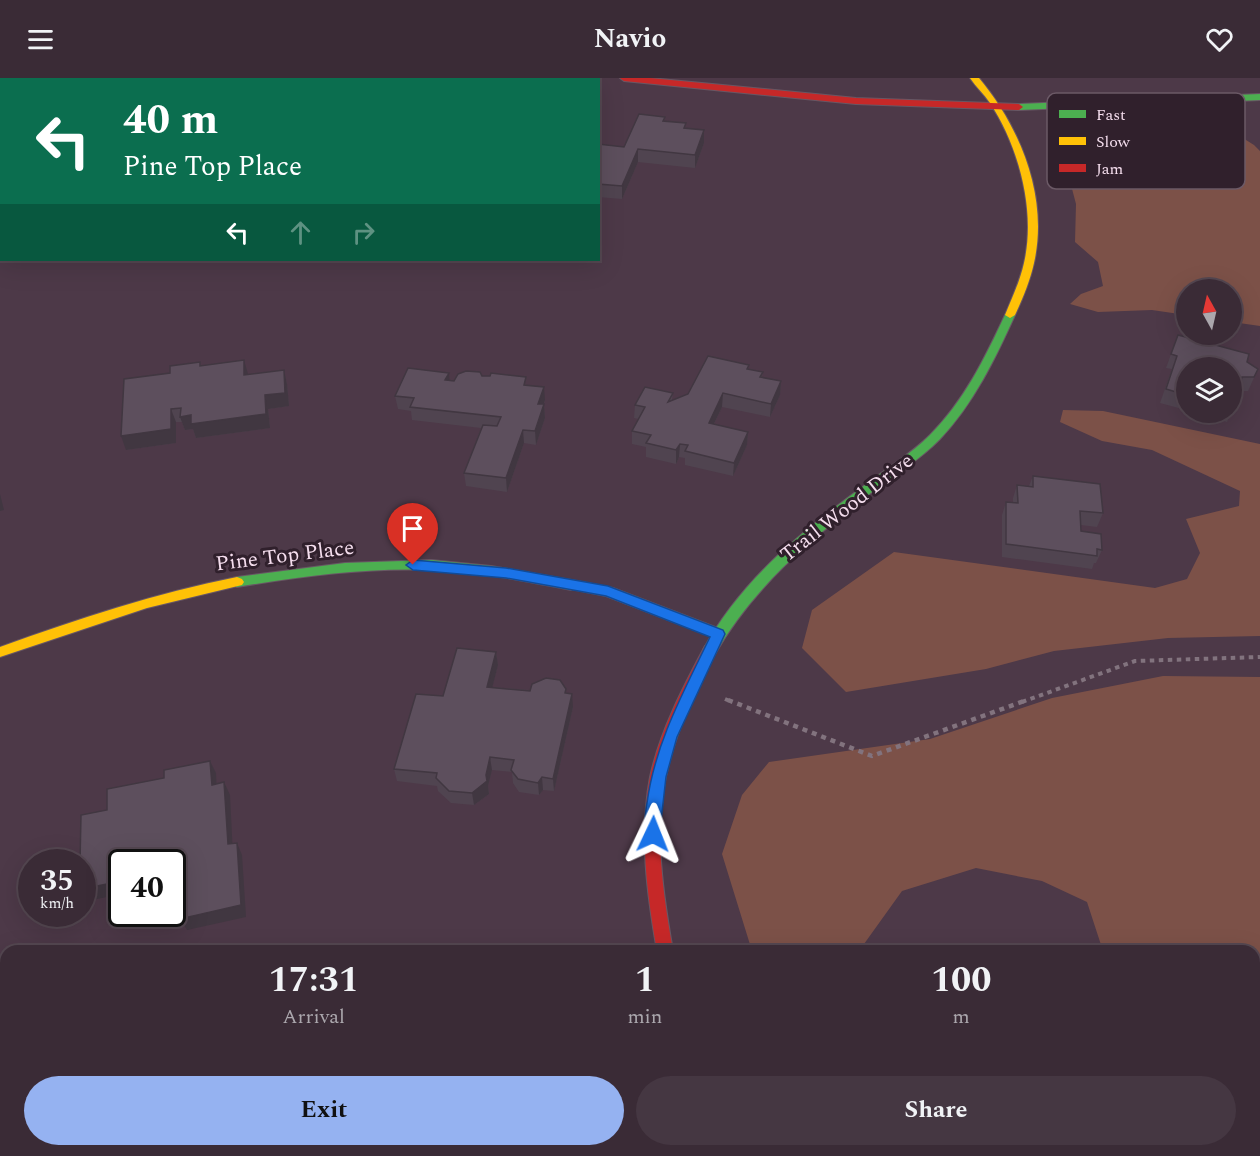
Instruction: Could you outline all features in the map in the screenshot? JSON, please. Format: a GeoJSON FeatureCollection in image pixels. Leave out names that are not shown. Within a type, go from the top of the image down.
{"type":"FeatureCollection","features":[{"type":"Feature","properties":{"kind":"street"},"geometry":{"type":"LineString","coordinates":[[624,78],[834,100],[997,107],[1047,106]]}},
{"type":"Feature","properties":{"kind":"street","name":"Trail Wood Drive"},"geometry":{"type":"LineString","coordinates":[[664,945],[653,854],[653,815],[658,777],[670,737],[718,634],[770,569],[807,536],[921,450],[956,414],[974,387],[1002,334],[1030,255],[1030,206],[1020,160],[997,107],[974,78]]}},
{"type":"Feature","properties":{"kind":"street"},"geometry":{"type":"LineString","coordinates":[[1245,98],[1260,97]]}},
{"type":"Feature","properties":{"kind":"street","name":"Pine Top Place"},"geometry":{"type":"LineString","coordinates":[[0,652],[109,614],[196,589],[303,571],[413,565],[506,573],[608,591],[718,634]]}},
{"type":"Feature","properties":{"kind":"path"},"geometry":{"type":"LineString","coordinates":[[693,686],[872,756],[1135,661],[1260,657]]}},
{"type":"Feature","properties":{"kind":"shaded area"},"geometry":{"type":"Polygon","coordinates":[[[1245,139],[1260,151],[1260,326],[1242,323],[1242,279],[1176,279],[1176,314],[1152,310],[1098,312],[1070,304],[1081,294],[1103,286],[1098,262],[1075,242],[1076,204],[1072,189],[1245,189],[1245,139]]]}},
{"type":"Feature","properties":{"kind":"shaded area"},"geometry":{"type":"Polygon","coordinates":[[[1063,410],[1103,411],[1260,444],[1260,636],[1168,638],[1054,651],[986,669],[846,692],[802,648],[812,610],[894,552],[1155,588],[1187,579],[1200,553],[1186,519],[1239,506],[1240,491],[1152,450],[1102,441],[1060,422],[1063,410]]]}},
{"type":"Feature","properties":{"kind":"shaded area"},"geometry":{"type":"Polygon","coordinates":[[[1163,676],[1260,677],[1260,945],[1101,945],[1087,902],[1042,881],[976,868],[902,891],[863,945],[750,945],[722,854],[742,795],[769,762],[930,739],[1052,698],[1163,676]]]}},
{"type":"Feature","properties":{"kind":"building"},"geometry":{"type":"Polygon","coordinates":[[[639,114],[665,117],[663,121],[686,123],[684,128],[704,130],[695,155],[638,149],[622,186],[600,184],[600,144],[624,147],[639,114]]]}},
{"type":"Feature","properties":{"kind":"building"},"geometry":{"type":"Polygon","coordinates":[[[1176,340],[1176,345],[1215,345],[1249,354],[1247,362],[1258,369],[1254,377],[1242,377],[1242,357],[1177,357],[1171,354],[1176,340]]]}},
{"type":"Feature","properties":{"kind":"building"},"geometry":{"type":"Polygon","coordinates":[[[708,356],[749,365],[747,369],[763,372],[760,377],[781,381],[771,404],[723,393],[709,423],[748,432],[734,463],[685,451],[688,445],[680,444],[676,450],[646,443],[651,435],[632,431],[645,407],[635,405],[645,387],[673,393],[668,402],[688,394],[708,356]]]}},
{"type":"Feature","properties":{"kind":"building"},"geometry":{"type":"Polygon","coordinates":[[[1176,359],[1176,392],[1166,389],[1176,359]]]}},
{"type":"Feature","properties":{"kind":"building"},"geometry":{"type":"Polygon","coordinates":[[[244,360],[244,375],[284,370],[285,393],[265,395],[266,414],[191,424],[191,415],[180,417],[181,408],[171,409],[171,429],[121,436],[124,379],[170,373],[170,366],[200,362],[200,366],[244,360]]]}},
{"type":"Feature","properties":{"kind":"building"},"geometry":{"type":"Polygon","coordinates":[[[408,368],[449,373],[445,380],[454,381],[458,374],[466,371],[480,372],[482,376],[490,376],[491,373],[526,377],[524,385],[544,387],[538,404],[544,404],[535,431],[523,430],[506,478],[464,473],[483,425],[497,426],[501,417],[410,407],[414,398],[395,396],[408,368]]]}},
{"type":"Feature","properties":{"kind":"building"},"geometry":{"type":"Polygon","coordinates":[[[1033,476],[1100,484],[1103,513],[1080,511],[1081,531],[1101,534],[1102,550],[1097,549],[1097,556],[1006,544],[1006,502],[1018,503],[1017,485],[1033,487],[1033,476]]]}},
{"type":"Feature","properties":{"kind":"building"},"geometry":{"type":"Polygon","coordinates":[[[457,648],[496,652],[487,687],[530,691],[532,684],[546,678],[560,680],[566,689],[565,693],[572,694],[553,779],[542,777],[538,783],[518,779],[511,770],[514,760],[490,757],[487,781],[472,793],[449,791],[436,778],[437,773],[394,769],[416,694],[443,696],[457,648]]]}},
{"type":"Feature","properties":{"kind":"building"},"geometry":{"type":"Polygon","coordinates":[[[210,761],[212,785],[224,782],[228,844],[237,843],[241,905],[186,918],[186,849],[108,849],[108,884],[96,886],[96,849],[80,849],[81,815],[107,810],[107,789],[164,778],[164,770],[210,761]]]}},
{"type":"Feature","properties":{"kind":"traffic: fast"},"geometry":{"type":"LineString","coordinates":[[1245,98],[1260,97]]}},
{"type":"Feature","properties":{"kind":"traffic: fast"},"geometry":{"type":"LineString","coordinates":[[1019,107],[1047,106]]}},
{"type":"Feature","properties":{"kind":"traffic: fast"},"geometry":{"type":"LineString","coordinates":[[710,650],[739,605],[777,564],[840,510],[917,453],[946,425],[977,381],[1010,315]]}},
{"type":"Feature","properties":{"kind":"traffic: fast"},"geometry":{"type":"LineString","coordinates":[[237,582],[345,568],[431,565],[491,571],[571,585]]}},
{"type":"Feature","properties":{"kind":"traffic: slow"},"geometry":{"type":"LineString","coordinates":[[974,78],[992,99],[1006,123],[1021,158],[1030,197],[1032,217],[1030,262],[1010,315]]}},
{"type":"Feature","properties":{"kind":"traffic: slow"},"geometry":{"type":"LineString","coordinates":[[0,652],[147,603],[237,582]]}},
{"type":"Feature","properties":{"kind":"traffic: slow"},"geometry":{"type":"LineString","coordinates":[[571,585],[608,591],[718,634]]}},
{"type":"Feature","properties":{"kind":"traffic: jam"},"geometry":{"type":"LineString","coordinates":[[624,78],[856,101],[1019,107]]}},
{"type":"Feature","properties":{"kind":"traffic: jam"},"geometry":{"type":"LineString","coordinates":[[664,945],[658,908],[653,842],[658,777],[673,728],[710,650]]}},
{"type":"Feature","properties":{"kind":"route"},"geometry":{"type":"LineString","coordinates":[[413,565],[506,573],[608,591],[718,634],[670,737],[658,777],[653,834]]}}]}
